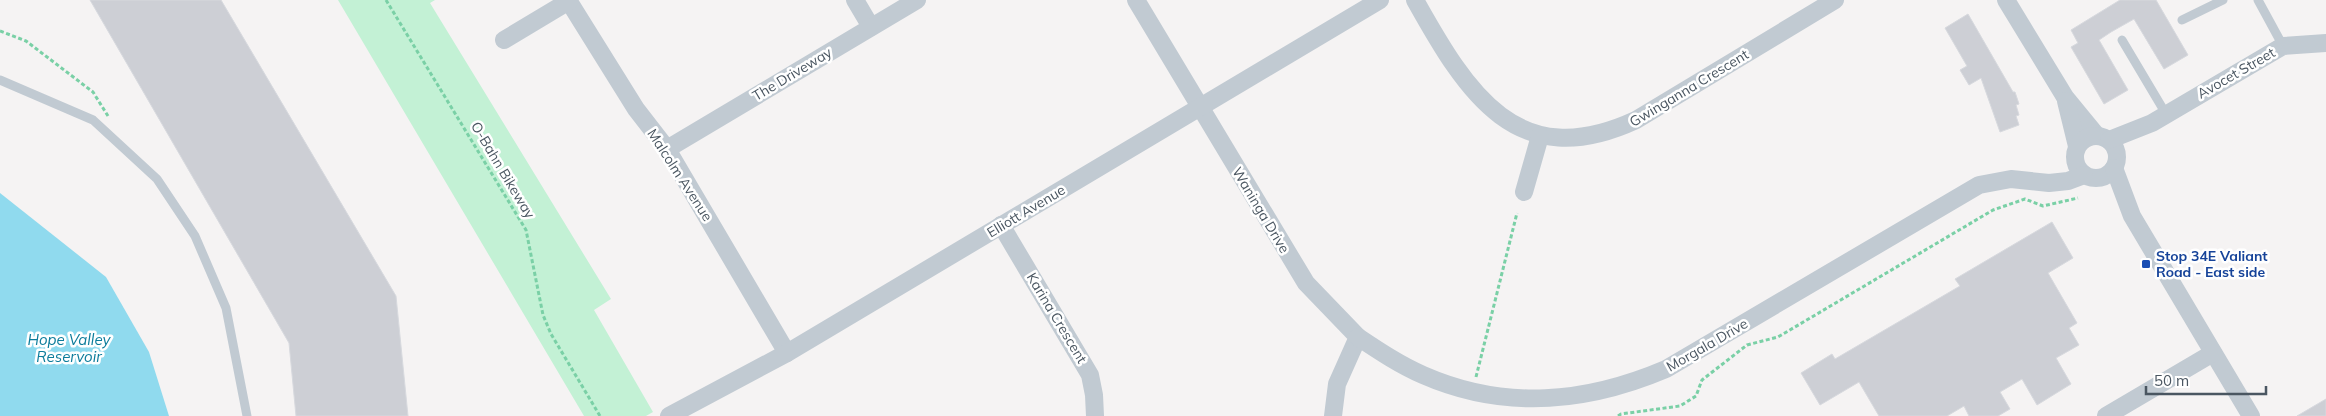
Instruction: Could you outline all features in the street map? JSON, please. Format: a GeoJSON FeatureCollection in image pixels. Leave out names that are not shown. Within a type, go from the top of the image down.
{"type":"FeatureCollection","features":[{"type":"Feature","properties":{"kind":"street"},"geometry":{"type":"LineString","coordinates":[[504,40],[568,0]]}},
{"type":"Feature","properties":{"kind":"street","name":"Malcolm Avenue"},"geometry":{"type":"LineString","coordinates":[[568,0],[636,109],[666,149],[787,352]]}},
{"type":"Feature","properties":{"kind":"street"},"geometry":{"type":"LineString","coordinates":[[855,0],[871,27]]}},
{"type":"Feature","properties":{"kind":"street","name":"The Driveway"},"geometry":{"type":"LineString","coordinates":[[666,149],[917,0]]}},
{"type":"Feature","properties":{"kind":"street","name":"Waninga Drive"},"geometry":{"type":"LineString","coordinates":[[1136,0],[1306,283],[1358,337]]}},
{"type":"Feature","properties":{"kind":"street","name":"Elliott Avenue"},"geometry":{"type":"LineString","coordinates":[[669,416],[787,352],[1380,0]]}},
{"type":"Feature","properties":{"kind":"street","name":"Gwinganna Crescent"},"geometry":{"type":"LineString","coordinates":[[1415,0],[1459,74],[1476,94],[1512,124],[1540,136],[1586,137],[1627,124],[1835,0]]}},
{"type":"Feature","properties":{"kind":"street"},"geometry":{"type":"LineString","coordinates":[[2006,0],[2065,97],[2103,138],[2115,148],[2115,162],[2132,216],[2251,416]]}},
{"type":"Feature","properties":{"kind":"street","name":"Avocet Street"},"geometry":{"type":"LineString","coordinates":[[2103,138],[2159,118],[2284,46],[2326,43]]}},
{"type":"Feature","properties":{"kind":"street"},"geometry":{"type":"LineString","coordinates":[[2065,97],[2077,167],[2091,177],[2132,216]]}},
{"type":"Feature","properties":{"kind":"street","name":"Avocet Street"},"geometry":{"type":"LineString","coordinates":[[2115,162],[2159,118]]}},
{"type":"Feature","properties":{"kind":"street"},"geometry":{"type":"LineString","coordinates":[[1524,192],[1540,136]]}},
{"type":"Feature","properties":{"kind":"street"},"geometry":{"type":"LineString","coordinates":[[2036,181],[2076,153],[2084,140],[2103,138]]}},
{"type":"Feature","properties":{"kind":"street"},"geometry":{"type":"LineString","coordinates":[[2091,177],[2106,176],[2115,162]]}},
{"type":"Feature","properties":{"kind":"street","name":"Morgala Drive"},"geometry":{"type":"LineString","coordinates":[[1358,337],[1423,375],[1450,385],[1481,393],[1532,399],[1559,398],[1610,390],[1666,369],[1979,186],[2011,179],[2049,183],[2091,177]]}},
{"type":"Feature","properties":{"kind":"street","name":"Karina Crescent"},"geometry":{"type":"LineString","coordinates":[[1001,225],[1090,375],[1094,394],[1095,416]]}},
{"type":"Feature","properties":{"kind":"street"},"geometry":{"type":"LineString","coordinates":[[1333,416],[1338,384],[1358,337]]}},
{"type":"Feature","properties":{"kind":"street"},"geometry":{"type":"LineString","coordinates":[[2106,416],[2213,353]]}},
{"type":"Feature","properties":{"kind":"lane"},"geometry":{"type":"LineString","coordinates":[[2182,20],[2223,0]]}},
{"type":"Feature","properties":{"kind":"lane"},"geometry":{"type":"LineString","coordinates":[[2258,0],[2284,46]]}},
{"type":"Feature","properties":{"kind":"lane"},"geometry":{"type":"LineString","coordinates":[[2122,40],[2159,118]]}},
{"type":"Feature","properties":{"kind":"lane"},"geometry":{"type":"LineString","coordinates":[[0,80],[93,120],[157,179],[195,236],[226,308],[247,416]]}},
{"type":"Feature","properties":{"kind":"path","name":"O-Bahn Bikeway"},"geometry":{"type":"LineString","coordinates":[[386,0],[526,230],[543,315],[551,334],[600,416]]}},
{"type":"Feature","properties":{"kind":"path"},"geometry":{"type":"LineString","coordinates":[[0,30],[26,40],[93,92],[109,117]]}},
{"type":"Feature","properties":{"kind":"path"},"geometry":{"type":"LineString","coordinates":[[1618,416],[1680,406],[1696,396],[1702,380],[1747,345],[1778,337],[1993,210],[2026,199],[2043,206],[2078,198]]}},
{"type":"Feature","properties":{"kind":"path"},"geometry":{"type":"LineString","coordinates":[[1476,377],[1517,213]]}},
{"type":"Feature","properties":{"kind":"green space"},"geometry":{"type":"Polygon","coordinates":[[[338,0],[435,0],[430,3],[611,299],[594,310],[653,412],[646,416],[584,416],[338,0]]]}},
{"type":"Feature","properties":{"kind":"water","name":"Hope Valley Reservoir"},"geometry":{"type":"Polygon","coordinates":[[[0,193],[106,277],[149,352],[169,416],[0,416],[0,193]]]}},
{"type":"Feature","properties":{"kind":"building"},"geometry":{"type":"Polygon","coordinates":[[[90,0],[221,0],[396,296],[408,416],[296,416],[289,343],[90,0]]]}},
{"type":"Feature","properties":{"kind":"building"},"geometry":{"type":"Polygon","coordinates":[[[2120,0],[2156,0],[2188,55],[2164,69],[2134,19],[2111,32],[2099,40],[2128,90],[2104,104],[2071,47],[2078,43],[2071,30],[2120,0]]]}},
{"type":"Feature","properties":{"kind":"building"},"geometry":{"type":"Polygon","coordinates":[[[1968,14],[2013,92],[2015,92],[2019,104],[2016,105],[2019,115],[2016,116],[2019,125],[2000,132],[1981,78],[1969,85],[1960,70],[1967,66],[1945,28],[1968,14]]]}},
{"type":"Feature","properties":{"kind":"building"},"geometry":{"type":"Polygon","coordinates":[[[2052,222],[2073,258],[2048,273],[2077,323],[2069,328],[2079,345],[2056,358],[2071,384],[2037,405],[2022,379],[2000,392],[2010,409],[1998,416],[1969,416],[1964,406],[1947,416],[1879,416],[1859,382],[1820,405],[1801,373],[1832,354],[1835,359],[1960,286],[1955,279],[2052,222]]]}},
{"type":"Feature","properties":{"kind":"building"},"geometry":{"type":"Polygon","coordinates":[[[2326,399],[2326,416],[2297,416],[2326,399]]]}},
{"type":"Feature","properties":{"kind":"place","name":"Stop 34E Valiant Road - East side"},"geometry":{"type":"Point","coordinates":[2146,264]}}]}
